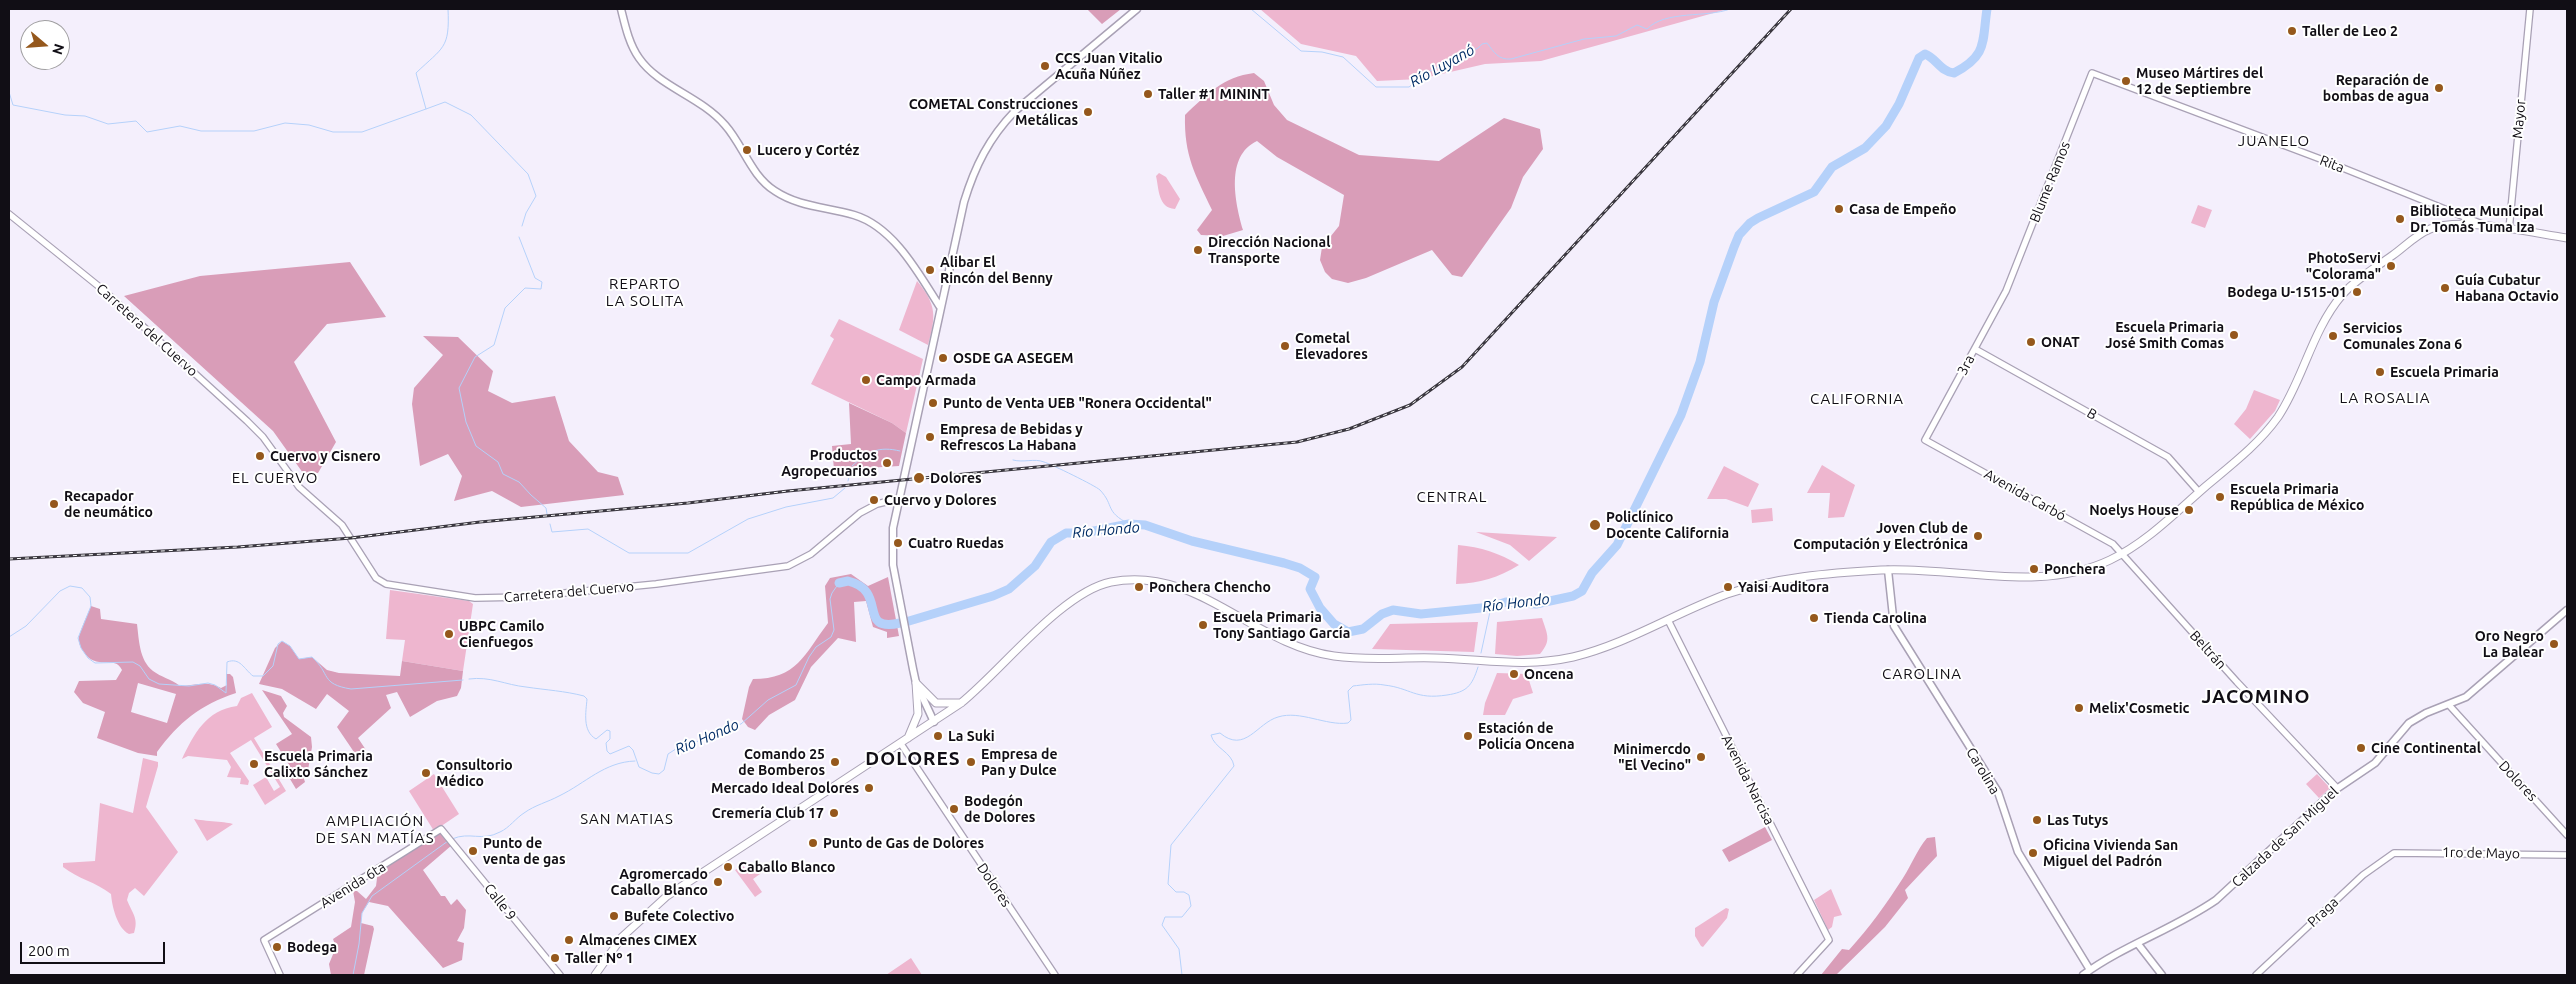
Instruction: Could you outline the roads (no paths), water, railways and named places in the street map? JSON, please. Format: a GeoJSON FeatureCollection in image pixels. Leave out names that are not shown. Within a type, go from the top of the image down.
{"type":"FeatureCollection","features":[{"type":"Feature","properties":{"kind":"main road"},"geometry":{"type":"LineString","coordinates":[[620,9],[630,41],[639,58],[652,73],[696,99],[726,126],[754,170],[773,190],[795,202],[854,215],[874,225],[897,245],[940,307]]}},
{"type":"Feature","properties":{"kind":"main road"},"geometry":{"type":"LineString","coordinates":[[908,739],[918,714],[916,683],[893,565],[893,528],[940,307],[970,182],[979,159],[992,138],[1015,112],[1137,9]]}},
{"type":"Feature","properties":{"kind":"main road"},"geometry":{"type":"LineString","coordinates":[[594,975],[622,937],[667,896],[961,703],[983,685],[1070,601],[1100,585],[1132,580],[1154,580],[1180,587],[1294,645],[1318,653],[1366,658],[1470,659],[1531,664],[1574,656],[1668,620],[1726,595],[1764,583],[1802,576],[1888,570],[2051,576],[2098,566],[2122,554],[2141,541],[2250,449],[2274,423],[2293,392],[2333,307],[2345,292],[2370,270],[2428,229],[2453,224],[2487,226],[2567,238]]}},
{"type":"Feature","properties":{"kind":"main road","name":"Carolina"},"geometry":{"type":"LineString","coordinates":[[1888,570],[1894,626],[1998,792],[2018,852],[2090,970]]}},
{"type":"Feature","properties":{"kind":"main road","name":"Calzada de San Miguel"},"geometry":{"type":"LineString","coordinates":[[2083,975],[2195,915],[2216,900],[2337,788],[2375,763],[2402,729],[2414,719],[2466,697],[2567,610]]}},
{"type":"Feature","properties":{"kind":"main road"},"geometry":{"type":"LineString","coordinates":[[916,683],[936,703],[961,703]]}},
{"type":"Feature","properties":{"kind":"main road"},"geometry":{"type":"LineString","coordinates":[[916,683],[934,722]]}},
{"type":"Feature","properties":{"kind":"main road"},"geometry":{"type":"LineString","coordinates":[[2138,944],[2162,975]]}},
{"type":"Feature","properties":{"kind":"street","name":"Mayor"},"geometry":{"type":"LineString","coordinates":[[2509,230],[2530,9]]}},
{"type":"Feature","properties":{"kind":"street","name":"Rita"},"geometry":{"type":"LineString","coordinates":[[2092,73],[2399,190],[2487,226]]}},
{"type":"Feature","properties":{"kind":"street","name":"Blume Ramos"},"geometry":{"type":"LineString","coordinates":[[2006,291],[2092,73]]}},
{"type":"Feature","properties":{"kind":"street","name":"Carretera del Cuervo"},"geometry":{"type":"LineString","coordinates":[[9,214],[102,289],[161,340],[247,421],[277,456],[299,487],[342,525],[376,578],[386,584],[475,598],[524,597],[656,584],[788,566],[811,554],[860,513],[877,504],[898,499]]}},
{"type":"Feature","properties":{"kind":"street","name":"3ra"},"geometry":{"type":"LineString","coordinates":[[1925,440],[2006,291]]}},
{"type":"Feature","properties":{"kind":"street","name":"B"},"geometry":{"type":"LineString","coordinates":[[1975,349],[2168,458],[2199,492]]}},
{"type":"Feature","properties":{"kind":"street","name":"Avenida Carbó"},"geometry":{"type":"LineString","coordinates":[[1925,440],[2105,538],[2122,554]]}},
{"type":"Feature","properties":{"kind":"street","name":"Beltrán"},"geometry":{"type":"LineString","coordinates":[[2122,554],[2237,682],[2337,788]]}},
{"type":"Feature","properties":{"kind":"street","name":"Avenida Narcisa"},"geometry":{"type":"LineString","coordinates":[[1668,620],[1829,940],[1797,975]]}},
{"type":"Feature","properties":{"kind":"street","name":"Dolores"},"geometry":{"type":"LineString","coordinates":[[2449,705],[2567,835]]}},
{"type":"Feature","properties":{"kind":"street","name":"Dolores"},"geometry":{"type":"LineString","coordinates":[[900,744],[1055,975]]}},
{"type":"Feature","properties":{"kind":"street","name":"Calle 9"},"geometry":{"type":"LineString","coordinates":[[441,829],[560,975]]}},
{"type":"Feature","properties":{"kind":"street","name":"Avenida 6ta"},"geometry":{"type":"LineString","coordinates":[[280,975],[264,940],[441,829]]}},
{"type":"Feature","properties":{"kind":"street","name":"1ro de Mayo"},"geometry":{"type":"LineString","coordinates":[[2394,853],[2567,855]]}},
{"type":"Feature","properties":{"kind":"street","name":"Praga"},"geometry":{"type":"LineString","coordinates":[[2256,975],[2363,875],[2394,853]]}},
{"type":"Feature","properties":{"kind":"waterway"},"geometry":{"type":"LineString","coordinates":[[448,9],[446,40],[439,52],[416,73],[426,109],[445,102],[471,115],[528,174],[536,196],[526,213],[522,226]]}},
{"type":"Feature","properties":{"kind":"waterway","name":"Río Luyanó"},"geometry":{"type":"LineString","coordinates":[[1251,9],[1301,51],[1322,52],[1343,57],[1376,87],[1409,87],[1430,71],[1478,48],[1482,44],[1487,43],[1500,57],[1511,59],[1584,39],[1616,36],[1637,25],[1647,29],[1664,19],[1721,12],[1730,9]]}},
{"type":"Feature","properties":{"kind":"waterway","name":"Río Hondo"},"geometry":{"type":"LineString","coordinates":[[909,621],[993,596],[1009,589],[1035,566],[1051,542],[1066,533],[1084,533],[1129,524],[1145,525],[1192,541],[1300,568],[1315,577],[1310,589],[1320,608],[1334,624],[1348,632],[1363,629],[1382,614],[1393,610],[1421,614],[1491,607],[1506,602],[1536,604],[1573,596],[1582,591],[1592,573],[1617,545],[1681,415],[1700,362],[1714,302],[1739,235],[1750,223],[1758,218],[1814,192],[1832,167],[1865,148],[1886,126],[1899,104],[1919,58],[1925,54],[1942,68],[1954,73],[1973,60],[1981,47],[1987,9]]}},
{"type":"Feature","properties":{"kind":"waterway"},"geometry":{"type":"LineString","coordinates":[[9,92],[13,105],[65,115],[85,116],[108,124],[136,121],[147,132],[180,126],[201,131],[254,131],[285,123],[309,125],[333,132],[362,132],[426,109]]}},
{"type":"Feature","properties":{"kind":"waterway"},"geometry":{"type":"LineString","coordinates":[[519,237],[535,278],[542,282],[541,289],[525,288],[505,308],[494,345],[475,357],[459,388],[466,422],[476,446],[498,462],[503,474],[519,482],[546,508],[547,514]]}},
{"type":"Feature","properties":{"kind":"waterway"},"geometry":{"type":"LineString","coordinates":[[852,466],[874,451],[886,449],[900,451]]}},
{"type":"Feature","properties":{"kind":"waterway"},"geometry":{"type":"LineString","coordinates":[[1013,460],[1044,462],[1091,484],[1105,496],[1113,512],[1129,524]]}},
{"type":"Feature","properties":{"kind":"waterway"},"geometry":{"type":"LineString","coordinates":[[848,481],[849,477]]}},
{"type":"Feature","properties":{"kind":"waterway"},"geometry":{"type":"LineString","coordinates":[[550,524],[552,532],[588,529],[629,553],[688,553],[748,519],[786,507],[833,498],[845,488]]}},
{"type":"Feature","properties":{"kind":"waterway","name":"Río Hondo"},"geometry":{"type":"LineString","coordinates":[[839,583],[848,581],[860,586],[867,593],[875,617],[879,622],[887,624],[900,623]]}},
{"type":"Feature","properties":{"kind":"waterway","name":"Río Hondo"},"geometry":{"type":"LineString","coordinates":[[469,679],[491,680],[584,696],[587,699],[587,726],[592,736],[596,739],[607,730],[610,731],[610,739],[606,743],[607,751],[610,754],[629,746],[633,750],[639,767],[659,774],[664,770],[668,754],[679,747],[695,743],[715,730],[741,724],[768,700],[796,685],[809,657],[816,647],[831,637],[834,630],[830,599],[839,583]]}},
{"type":"Feature","properties":{"kind":"waterway","name":"Río Hondo"},"geometry":{"type":"LineString","coordinates":[[9,637],[26,626],[60,591],[70,586],[82,588],[90,597],[91,606],[78,638],[81,648],[88,658],[95,663],[133,662],[140,666],[149,679],[159,684],[189,686],[208,683],[215,685],[226,693],[227,662],[239,662],[253,676],[263,676],[273,666],[278,644],[282,641],[290,646],[299,659],[312,657],[322,668],[327,678],[341,687],[351,689],[463,680]]}},
{"type":"Feature","properties":{"kind":"waterway"},"geometry":{"type":"LineString","coordinates":[[1481,653],[1491,607]]}},
{"type":"Feature","properties":{"kind":"waterway"},"geometry":{"type":"LineString","coordinates":[[1182,975],[1179,949],[1162,925],[1165,917],[1182,917],[1191,906],[1189,895],[1184,892],[1176,892],[1168,884],[1171,845],[1234,766],[1233,761],[1211,735],[1220,733],[1229,739],[1244,739],[1271,720],[1286,715],[1348,723],[1351,720],[1348,691],[1353,686],[1380,684],[1393,686],[1420,695],[1447,695],[1468,687],[1478,667]]}},
{"type":"Feature","properties":{"kind":"waterway"},"geometry":{"type":"LineString","coordinates":[[452,839],[464,836],[493,835],[506,828],[528,810],[569,791],[604,769],[624,762],[635,761]]}},
{"type":"Feature","properties":{"kind":"waterway"},"geometry":{"type":"LineString","coordinates":[[353,975],[362,913],[372,896],[448,841]]}},
{"type":"Feature","properties":{"kind":"railway"},"geometry":{"type":"LineString","coordinates":[[9,559],[238,547],[351,538],[480,522],[1297,442],[1349,429],[1410,405],[1462,367],[1791,9]]}},
{"type":"Feature","properties":{"kind":"place","name":"Taller de Leo 2"},"geometry":{"type":"Point","coordinates":[2292,31]}},
{"type":"Feature","properties":{"kind":"place","name":"CCS Juan Vitalio Acuña Núñez"},"geometry":{"type":"Point","coordinates":[1045,66]}},
{"type":"Feature","properties":{"kind":"place","name":"Museo Mártires del 12 de Septiembre"},"geometry":{"type":"Point","coordinates":[2126,81]}},
{"type":"Feature","properties":{"kind":"place","name":"Reparación de bombas de agua"},"geometry":{"type":"Point","coordinates":[2439,88]}},
{"type":"Feature","properties":{"kind":"place","name":"Taller #1 MININT"},"geometry":{"type":"Point","coordinates":[1148,94]}},
{"type":"Feature","properties":{"kind":"place","name":"COMETAL Construcciones Metálicas"},"geometry":{"type":"Point","coordinates":[1088,112]}},
{"type":"Feature","properties":{"kind":"place","name":"Lucero y Cortéz"},"geometry":{"type":"Point","coordinates":[747,150]}},
{"type":"Feature","properties":{"kind":"place","name":"Casa de Empeño"},"geometry":{"type":"Point","coordinates":[1839,209]}},
{"type":"Feature","properties":{"kind":"place","name":"Biblioteca Municipal Dr. Tomás Tuma Iza"},"geometry":{"type":"Point","coordinates":[2400,219]}},
{"type":"Feature","properties":{"kind":"place","name":"Dirección Nacional Transporte"},"geometry":{"type":"Point","coordinates":[1198,250]}},
{"type":"Feature","properties":{"kind":"place","name":"PhotoServi \"Colorama\""},"geometry":{"type":"Point","coordinates":[2391,266]}},
{"type":"Feature","properties":{"kind":"place","name":"Alibar El Rincón del Benny"},"geometry":{"type":"Point","coordinates":[930,270]}},
{"type":"Feature","properties":{"kind":"place","name":"Guía Cubatur Habana Octavio"},"geometry":{"type":"Point","coordinates":[2445,288]}},
{"type":"Feature","properties":{"kind":"place","name":"Bodega U-1515-01"},"geometry":{"type":"Point","coordinates":[2357,292]}},
{"type":"Feature","properties":{"kind":"place","name":"Escuela Primaria José Smith Comas"},"geometry":{"type":"Point","coordinates":[2234,335]}},
{"type":"Feature","properties":{"kind":"place","name":"Servicios Comunales Zona 6"},"geometry":{"type":"Point","coordinates":[2333,336]}},
{"type":"Feature","properties":{"kind":"place","name":"ONAT"},"geometry":{"type":"Point","coordinates":[2031,342]}},
{"type":"Feature","properties":{"kind":"place","name":"Cometal Elevadores"},"geometry":{"type":"Point","coordinates":[1285,346]}},
{"type":"Feature","properties":{"kind":"place","name":"OSDE GA ASEGEM"},"geometry":{"type":"Point","coordinates":[943,358]}},
{"type":"Feature","properties":{"kind":"place","name":"Escuela Primaria"},"geometry":{"type":"Point","coordinates":[2380,372]}},
{"type":"Feature","properties":{"kind":"place","name":"Campo Armada"},"geometry":{"type":"Point","coordinates":[866,380]}},
{"type":"Feature","properties":{"kind":"place","name":"Punto de Venta UEB \"Ronera Occidental\""},"geometry":{"type":"Point","coordinates":[933,403]}},
{"type":"Feature","properties":{"kind":"place","name":"Empresa de Bebidas y Refrescos La Habana"},"geometry":{"type":"Point","coordinates":[930,437]}},
{"type":"Feature","properties":{"kind":"place","name":"Cuervo y Cisnero"},"geometry":{"type":"Point","coordinates":[260,456]}},
{"type":"Feature","properties":{"kind":"place","name":"Productos Agropecuarios"},"geometry":{"type":"Point","coordinates":[887,463]}},
{"type":"Feature","properties":{"kind":"place","name":"Dolores"},"geometry":{"type":"Point","coordinates":[919,478]}},
{"type":"Feature","properties":{"kind":"place","name":"Escuela Primaria República de México"},"geometry":{"type":"Point","coordinates":[2220,497]}},
{"type":"Feature","properties":{"kind":"place","name":"Cuervo y Dolores"},"geometry":{"type":"Point","coordinates":[874,500]}},
{"type":"Feature","properties":{"kind":"place","name":"Recapador de neumático"},"geometry":{"type":"Point","coordinates":[54,504]}},
{"type":"Feature","properties":{"kind":"place","name":"Noelys House"},"geometry":{"type":"Point","coordinates":[2189,510]}},
{"type":"Feature","properties":{"kind":"place","name":"Policlínico Docente California"},"geometry":{"type":"Point","coordinates":[1595,525]}},
{"type":"Feature","properties":{"kind":"place","name":"Joven Club de Computación y Electrónica"},"geometry":{"type":"Point","coordinates":[1978,536]}},
{"type":"Feature","properties":{"kind":"place","name":"Cuatro Ruedas"},"geometry":{"type":"Point","coordinates":[898,543]}},
{"type":"Feature","properties":{"kind":"place","name":"Ponchera"},"geometry":{"type":"Point","coordinates":[2034,569]}},
{"type":"Feature","properties":{"kind":"place","name":"Ponchera Chencho"},"geometry":{"type":"Point","coordinates":[1139,587]}},
{"type":"Feature","properties":{"kind":"place","name":"Yaisi Auditora"},"geometry":{"type":"Point","coordinates":[1728,587]}},
{"type":"Feature","properties":{"kind":"place","name":"Tienda Carolina"},"geometry":{"type":"Point","coordinates":[1814,618]}},
{"type":"Feature","properties":{"kind":"place","name":"Escuela Primaria Tony Santiago García"},"geometry":{"type":"Point","coordinates":[1203,625]}},
{"type":"Feature","properties":{"kind":"place","name":"UBPC Camilo Cienfuegos"},"geometry":{"type":"Point","coordinates":[449,634]}},
{"type":"Feature","properties":{"kind":"place","name":"Oro Negro La Balear"},"geometry":{"type":"Point","coordinates":[2554,644]}},
{"type":"Feature","properties":{"kind":"place","name":"Oncena"},"geometry":{"type":"Point","coordinates":[1514,674]}},
{"type":"Feature","properties":{"kind":"place","name":"Melix'Cosmetic"},"geometry":{"type":"Point","coordinates":[2079,708]}},
{"type":"Feature","properties":{"kind":"place","name":"La Suki"},"geometry":{"type":"Point","coordinates":[938,736]}},
{"type":"Feature","properties":{"kind":"place","name":"Estación de Policía Oncena"},"geometry":{"type":"Point","coordinates":[1468,736]}},
{"type":"Feature","properties":{"kind":"place","name":"Cine Continental"},"geometry":{"type":"Point","coordinates":[2361,748]}},
{"type":"Feature","properties":{"kind":"place","name":"Minimercdo \"El Vecino\""},"geometry":{"type":"Point","coordinates":[1701,757]}},
{"type":"Feature","properties":{"kind":"place","name":"Comando 25 de Bomberos"},"geometry":{"type":"Point","coordinates":[835,762]}},
{"type":"Feature","properties":{"kind":"place","name":"Empresa de Pan y Dulce"},"geometry":{"type":"Point","coordinates":[971,762]}},
{"type":"Feature","properties":{"kind":"place","name":"Escuela Primaria Calixto Sánchez"},"geometry":{"type":"Point","coordinates":[254,764]}},
{"type":"Feature","properties":{"kind":"place","name":"Consultorio Médico"},"geometry":{"type":"Point","coordinates":[426,773]}},
{"type":"Feature","properties":{"kind":"place","name":"Mercado Ideal Dolores"},"geometry":{"type":"Point","coordinates":[869,788]}},
{"type":"Feature","properties":{"kind":"place","name":"Bodegón de Dolores"},"geometry":{"type":"Point","coordinates":[954,809]}},
{"type":"Feature","properties":{"kind":"place","name":"Cremería Club 17"},"geometry":{"type":"Point","coordinates":[834,813]}},
{"type":"Feature","properties":{"kind":"place","name":"Las Tutys"},"geometry":{"type":"Point","coordinates":[2037,820]}},
{"type":"Feature","properties":{"kind":"place","name":"Punto de Gas de Dolores"},"geometry":{"type":"Point","coordinates":[813,843]}},
{"type":"Feature","properties":{"kind":"place","name":"Punto de venta de gas"},"geometry":{"type":"Point","coordinates":[473,851]}},
{"type":"Feature","properties":{"kind":"place","name":"Oficina Vivienda San Miguel del Padrón"},"geometry":{"type":"Point","coordinates":[2033,853]}},
{"type":"Feature","properties":{"kind":"place","name":"Caballo Blanco"},"geometry":{"type":"Point","coordinates":[728,867]}},
{"type":"Feature","properties":{"kind":"place","name":"Agromercado Caballo Blanco"},"geometry":{"type":"Point","coordinates":[718,882]}},
{"type":"Feature","properties":{"kind":"place","name":"Bufete Colectivo"},"geometry":{"type":"Point","coordinates":[614,916]}},
{"type":"Feature","properties":{"kind":"place","name":"Almacenes CIMEX"},"geometry":{"type":"Point","coordinates":[569,940]}},
{"type":"Feature","properties":{"kind":"place","name":"Bodega"},"geometry":{"type":"Point","coordinates":[277,947]}},
{"type":"Feature","properties":{"kind":"place","name":"Taller Nº 1"},"geometry":{"type":"Point","coordinates":[555,958]}},
{"type":"Feature","properties":{"kind":"district","name":"JUANELO"},"geometry":{"type":"Point","coordinates":[2274,141]}},
{"type":"Feature","properties":{"kind":"district","name":"REPARTO LA SOLITA"},"geometry":{"type":"Point","coordinates":[645,292]}},
{"type":"Feature","properties":{"kind":"district","name":"LA ROSALIA"},"geometry":{"type":"Point","coordinates":[2385,398]}},
{"type":"Feature","properties":{"kind":"district","name":"CALIFORNIA"},"geometry":{"type":"Point","coordinates":[1857,399]}},
{"type":"Feature","properties":{"kind":"district","name":"EL CUERVO"},"geometry":{"type":"Point","coordinates":[275,478]}},
{"type":"Feature","properties":{"kind":"district","name":"CENTRAL"},"geometry":{"type":"Point","coordinates":[1452,497]}},
{"type":"Feature","properties":{"kind":"district","name":"CAROLINA"},"geometry":{"type":"Point","coordinates":[1922,674]}},
{"type":"Feature","properties":{"kind":"district","name":"JACOMINO"},"geometry":{"type":"Point","coordinates":[2256,697]}},
{"type":"Feature","properties":{"kind":"district","name":"DOLORES"},"geometry":{"type":"Point","coordinates":[913,759]}},
{"type":"Feature","properties":{"kind":"district","name":"SAN MATIAS"},"geometry":{"type":"Point","coordinates":[627,819]}},
{"type":"Feature","properties":{"kind":"district","name":"AMPLIACIÓN DE SAN MATÍAS"},"geometry":{"type":"Point","coordinates":[375,830]}}]}
